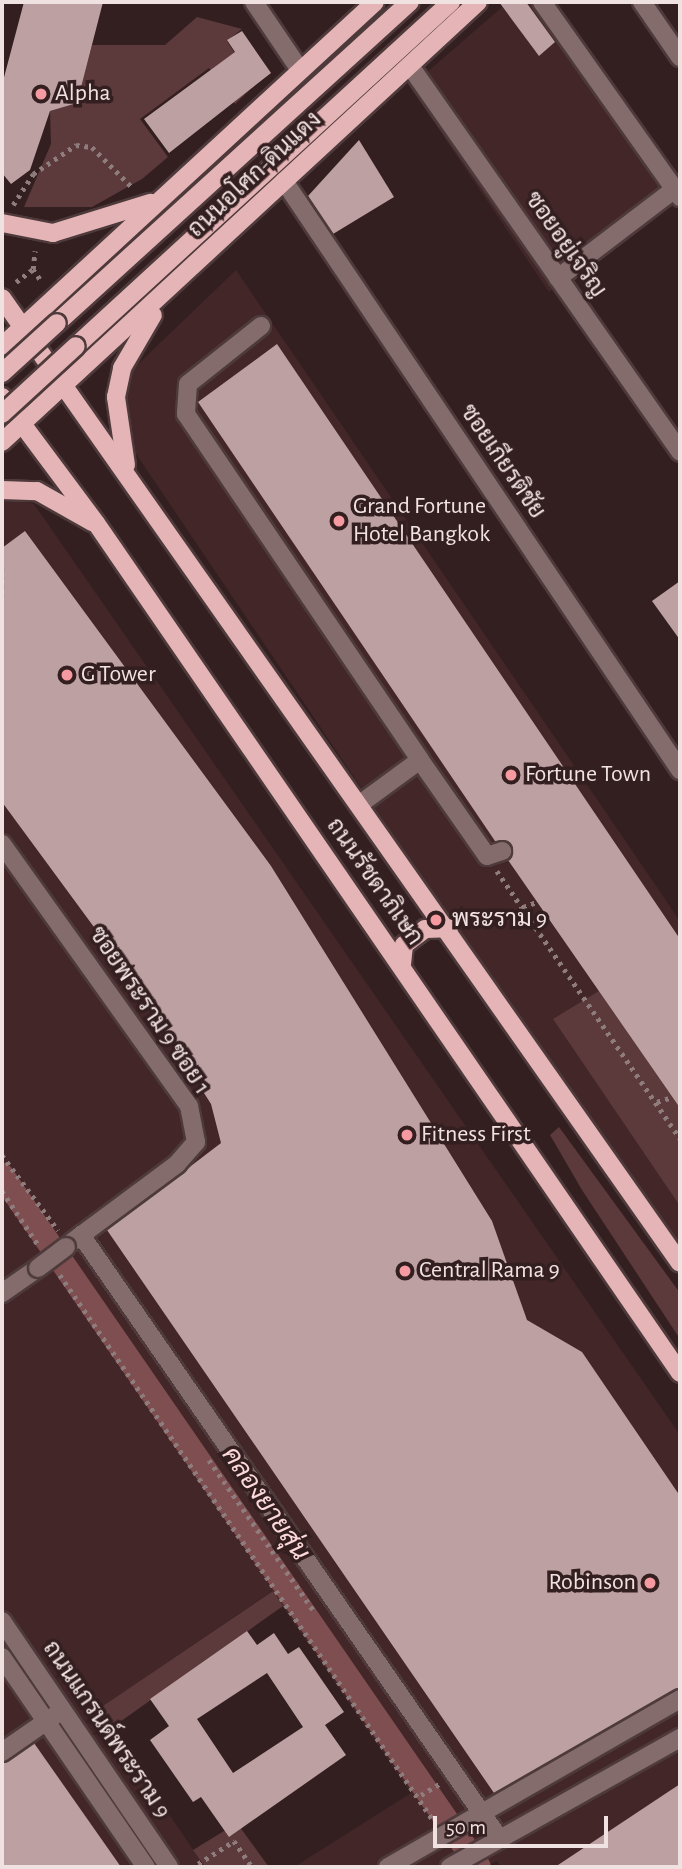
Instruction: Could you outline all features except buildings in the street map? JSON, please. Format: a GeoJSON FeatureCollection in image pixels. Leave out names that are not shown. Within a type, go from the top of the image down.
{"type":"FeatureCollection","features":[{"type":"Feature","properties":{"kind":"main road","name":"ถนนอโศก-ดินแดง"},"geometry":{"type":"LineString","coordinates":[[2,346],[374,2]]}},
{"type":"Feature","properties":{"kind":"main road","name":"ถนนอโศก-ดินแดง"},"geometry":{"type":"LineString","coordinates":[[2,373],[410,2]]}},
{"type":"Feature","properties":{"kind":"main road","name":"ถนนอโศก-ดินแดง"},"geometry":{"type":"LineString","coordinates":[[2,414],[452,2]]}},
{"type":"Feature","properties":{"kind":"main road","name":"ถนนอโศก-ดินแดง"},"geometry":{"type":"LineString","coordinates":[[2,442],[410,66],[472,4]]}},
{"type":"Feature","properties":{"kind":"main road"},"geometry":{"type":"LineString","coordinates":[[6,216],[53,233],[156,201]]}},
{"type":"Feature","properties":{"kind":"main road"},"geometry":{"type":"LineString","coordinates":[[140,497],[115,421],[122,368],[137,335],[185,274]]}},
{"type":"Feature","properties":{"kind":"main road"},"geometry":{"type":"LineString","coordinates":[[2,298],[64,384]]}},
{"type":"Feature","properties":{"kind":"main road","name":"ถนนรัชดาภิเษก"},"geometry":{"type":"LineString","coordinates":[[64,384],[140,497],[449,928],[680,1263]]}},
{"type":"Feature","properties":{"kind":"main road"},"geometry":{"type":"LineString","coordinates":[[2,397],[21,423]]}},
{"type":"Feature","properties":{"kind":"main road","name":"ถนนรัชดาภิเษก"},"geometry":{"type":"LineString","coordinates":[[21,423],[96,523],[402,964],[680,1373]]}},
{"type":"Feature","properties":{"kind":"main road"},"geometry":{"type":"LineString","coordinates":[[2,490],[37,491],[96,523]]}},
{"type":"Feature","properties":{"kind":"main road"},"geometry":{"type":"LineString","coordinates":[[402,964],[404,945],[425,929],[449,928]]}},
{"type":"Feature","properties":{"kind":"street"},"geometry":{"type":"LineString","coordinates":[[254,2],[300,70]]}},
{"type":"Feature","properties":{"kind":"street"},"geometry":{"type":"LineString","coordinates":[[542,2],[678,193],[558,278]]}},
{"type":"Feature","properties":{"kind":"street"},"geometry":{"type":"LineString","coordinates":[[642,2],[680,57]]}},
{"type":"Feature","properties":{"kind":"street","name":"ซอยอยู่เจริญ"},"geometry":{"type":"LineString","coordinates":[[410,66],[680,452]]}},
{"type":"Feature","properties":{"kind":"street","name":"ซอยเกียรติชัย"},"geometry":{"type":"LineString","coordinates":[[284,181],[680,770]]}},
{"type":"Feature","properties":{"kind":"street"},"geometry":{"type":"LineString","coordinates":[[261,326],[188,384],[186,414],[420,760],[494,853]]}},
{"type":"Feature","properties":{"kind":"street"},"geometry":{"type":"LineString","coordinates":[[360,804],[420,760]]}},
{"type":"Feature","properties":{"kind":"street","name":"ซอยพระราม 9 ซอย 1"},"geometry":{"type":"LineString","coordinates":[[2,844],[189,1107],[196,1142],[177,1164],[46,1264],[2,1293]]}},
{"type":"Feature","properties":{"kind":"street"},"geometry":{"type":"LineString","coordinates":[[81,1235],[499,1838]]}},
{"type":"Feature","properties":{"kind":"street","name":"ถนนแกรนด์พระราม 9"},"geometry":{"type":"LineString","coordinates":[[2,1621],[169,1867]]}},
{"type":"Feature","properties":{"kind":"street","name":"ถนนแกรนด์พระราม 9"},"geometry":{"type":"LineString","coordinates":[[2,1657],[146,1867]]}},
{"type":"Feature","properties":{"kind":"street"},"geometry":{"type":"LineString","coordinates":[[388,1867],[481,1811],[680,1699]]}},
{"type":"Feature","properties":{"kind":"street"},"geometry":{"type":"LineString","coordinates":[[2,1752],[63,1710]]}},
{"type":"Feature","properties":{"kind":"street"},"geometry":{"type":"LineString","coordinates":[[464,1858],[680,1738]]}},
{"type":"Feature","properties":{"kind":"path"},"geometry":{"type":"LineString","coordinates":[[6,216],[33,174],[76,145],[92,147],[135,191]]}},
{"type":"Feature","properties":{"kind":"path"},"geometry":{"type":"LineString","coordinates":[[16,282],[33,269],[36,251]]}},
{"type":"Feature","properties":{"kind":"path"},"geometry":{"type":"LineString","coordinates":[[33,269],[48,290]]}},
{"type":"Feature","properties":{"kind":"path"},"geometry":{"type":"LineString","coordinates":[[2,568],[2,602]]}},
{"type":"Feature","properties":{"kind":"path"},"geometry":{"type":"LineString","coordinates":[[494,853],[523,907],[680,1138]]}},
{"type":"Feature","properties":{"kind":"path"},"geometry":{"type":"LineString","coordinates":[[523,907],[537,902]]}},
{"type":"Feature","properties":{"kind":"path"},"geometry":{"type":"LineString","coordinates":[[657,1102],[672,1097]]}},
{"type":"Feature","properties":{"kind":"path"},"geometry":{"type":"LineString","coordinates":[[2,1191],[46,1264],[414,1785],[443,1834]]}},
{"type":"Feature","properties":{"kind":"path"},"geometry":{"type":"LineString","coordinates":[[421,1795],[436,1786]]}},
{"type":"Feature","properties":{"kind":"path"},"geometry":{"type":"LineString","coordinates":[[198,1864],[234,1841],[252,1867]]}},
{"type":"Feature","properties":{"kind":"shaded area"},"geometry":{"type":"Polygon","coordinates":[[[508,2],[550,2],[680,178],[680,191],[549,292],[410,87],[508,2]]]}},
{"type":"Feature","properties":{"kind":"shaded area"},"geometry":{"type":"Polygon","coordinates":[[[197,17],[242,29],[227,41],[255,85],[235,104],[209,68],[140,119],[168,157],[142,179],[92,207],[24,207],[51,144],[50,111],[77,102],[92,45],[165,45],[197,17]]]}},
{"type":"Feature","properties":{"kind":"shaded area"},"geometry":{"type":"Polygon","coordinates":[[[236,270],[680,921],[680,1260],[130,445],[120,407],[134,368],[236,270]]]}},
{"type":"Feature","properties":{"kind":"shaded area"},"geometry":{"type":"Polygon","coordinates":[[[9,496],[34,504],[680,1435],[680,1867],[501,1867],[497,1861],[484,1867],[294,1867],[411,1793],[272,1591],[98,1710],[205,1867],[2,1867],[2,497],[9,496]]]}},
{"type":"Feature","properties":{"kind":"shaded area"},"geometry":{"type":"Polygon","coordinates":[[[599,991],[680,1108],[680,1206],[553,1019],[599,991]]]}},
{"type":"Feature","properties":{"kind":"shaded area"},"geometry":{"type":"Polygon","coordinates":[[[559,1127],[680,1293],[680,1339],[582,1190],[550,1135],[559,1127]]]}},
{"type":"Feature","properties":{"kind":"shaded area"},"geometry":{"type":"Polygon","coordinates":[[[273,1591],[283,1606],[110,1729],[97,1710],[273,1591]]]}},
{"type":"Feature","properties":{"kind":"shaded area"},"geometry":{"type":"Polygon","coordinates":[[[237,1823],[269,1867],[205,1867],[193,1850],[237,1823]]]}},
{"type":"Feature","properties":{"kind":"waterway","name":"คลองยายสุ่น"},"geometry":{"type":"LineString","coordinates":[[2,1175],[479,1867]]}},
{"type":"Feature","properties":{"kind":"place","name":"Alpha"},"geometry":{"type":"Point","coordinates":[41,94]}},
{"type":"Feature","properties":{"kind":"place","name":"Grand Fortune Hotel Bangkok"},"geometry":{"type":"Point","coordinates":[339,521]}},
{"type":"Feature","properties":{"kind":"place","name":"G Tower"},"geometry":{"type":"Point","coordinates":[67,675]}},
{"type":"Feature","properties":{"kind":"place","name":"Fortune Town"},"geometry":{"type":"Point","coordinates":[511,775]}},
{"type":"Feature","properties":{"kind":"place","name":"พระราม 9"},"geometry":{"type":"Point","coordinates":[436,920]}},
{"type":"Feature","properties":{"kind":"place","name":"Fitness First"},"geometry":{"type":"Point","coordinates":[407,1135]}},
{"type":"Feature","properties":{"kind":"place","name":"Central Rama 9"},"geometry":{"type":"Point","coordinates":[405,1271]}},
{"type":"Feature","properties":{"kind":"place","name":"Robinson"},"geometry":{"type":"Point","coordinates":[650,1583]}}]}
